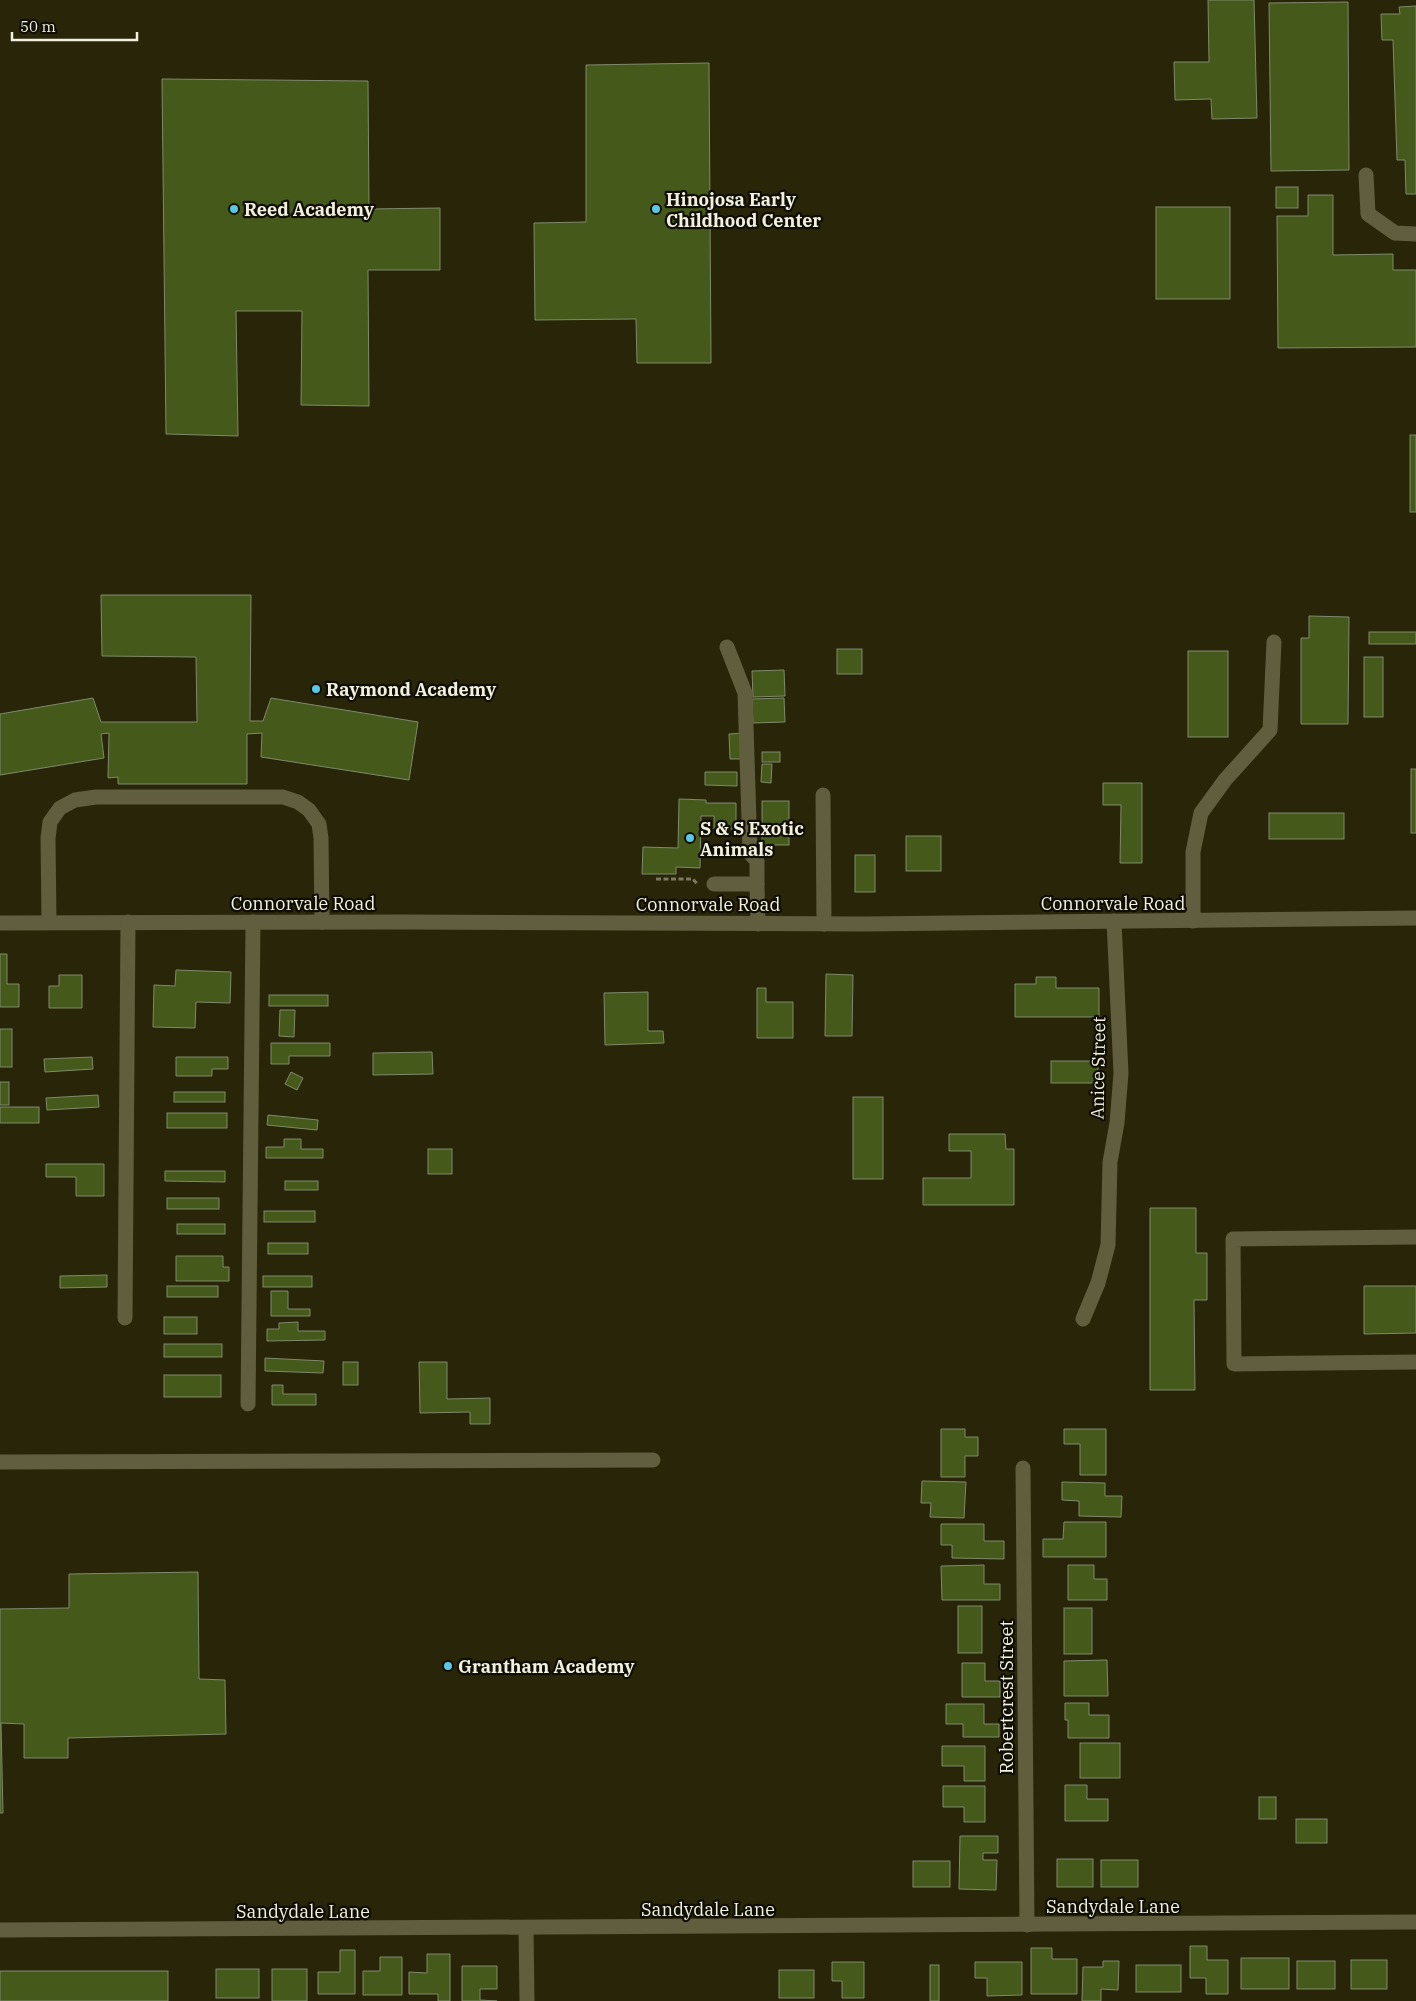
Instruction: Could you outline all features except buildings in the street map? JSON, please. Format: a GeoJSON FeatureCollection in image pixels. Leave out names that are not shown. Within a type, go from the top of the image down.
{"type":"FeatureCollection","features":[{"type":"Feature","properties":{"kind":"street"},"geometry":{"type":"LineString","coordinates":[[1366,175],[1368,214],[1395,233],[1416,234]]}},
{"type":"Feature","properties":{"kind":"street"},"geometry":{"type":"LineString","coordinates":[[1194,921],[1193,852],[1201,813],[1225,780],[1270,730],[1274,642]]}},
{"type":"Feature","properties":{"kind":"street"},"geometry":{"type":"LineString","coordinates":[[728,647],[745,693],[750,853],[757,861],[758,924]]}},
{"type":"Feature","properties":{"kind":"street"},"geometry":{"type":"LineString","coordinates":[[823,795],[824,924]]}},
{"type":"Feature","properties":{"kind":"street"},"geometry":{"type":"LineString","coordinates":[[49,922],[48,838],[50,822],[60,808],[74,800],[96,797],[283,797],[298,802],[309,810],[319,824],[321,838],[322,922]]}},
{"type":"Feature","properties":{"kind":"street"},"geometry":{"type":"LineString","coordinates":[[714,884],[757,884]]}},
{"type":"Feature","properties":{"kind":"street","name":"Connorvale Road"},"geometry":{"type":"LineString","coordinates":[[0,923],[824,924],[1416,918]]}},
{"type":"Feature","properties":{"kind":"street","name":"Anice Street"},"geometry":{"type":"LineString","coordinates":[[1082,1319],[1098,1283],[1108,1245],[1110,1162],[1117,1123],[1121,1073],[1114,921]]}},
{"type":"Feature","properties":{"kind":"street"},"geometry":{"type":"LineString","coordinates":[[125,1318],[128,922]]}},
{"type":"Feature","properties":{"kind":"street"},"geometry":{"type":"LineString","coordinates":[[248,1404],[252,922]]}},
{"type":"Feature","properties":{"kind":"street"},"geometry":{"type":"LineString","coordinates":[[1416,1236],[1233,1239],[1234,1364],[1416,1362]]}},
{"type":"Feature","properties":{"kind":"street"},"geometry":{"type":"LineString","coordinates":[[0,1462],[653,1460]]}},
{"type":"Feature","properties":{"kind":"street","name":"Robertcrest Street"},"geometry":{"type":"LineString","coordinates":[[1023,1468],[1027,1925]]}},
{"type":"Feature","properties":{"kind":"street","name":"Sandydale Lane"},"geometry":{"type":"LineString","coordinates":[[0,1930],[1416,1922]]}},
{"type":"Feature","properties":{"kind":"street"},"geometry":{"type":"LineString","coordinates":[[526,1928],[527,2001]]}},
{"type":"Feature","properties":{"kind":"path"},"geometry":{"type":"LineString","coordinates":[[656,880],[675,877],[693,880],[704,890],[714,884]]}},
{"type":"Feature","properties":{"kind":"place","name":"Reed Academy"},"geometry":{"type":"Point","coordinates":[234,209]}},
{"type":"Feature","properties":{"kind":"place","name":"Hinojosa Early Childhood Center"},"geometry":{"type":"Point","coordinates":[656,209]}},
{"type":"Feature","properties":{"kind":"place","name":"Raymond Academy"},"geometry":{"type":"Point","coordinates":[316,689]}},
{"type":"Feature","properties":{"kind":"place","name":"S & S Exotic Animals"},"geometry":{"type":"Point","coordinates":[690,838]}},
{"type":"Feature","properties":{"kind":"place","name":"Grantham Academy"},"geometry":{"type":"Point","coordinates":[448,1666]}}]}
